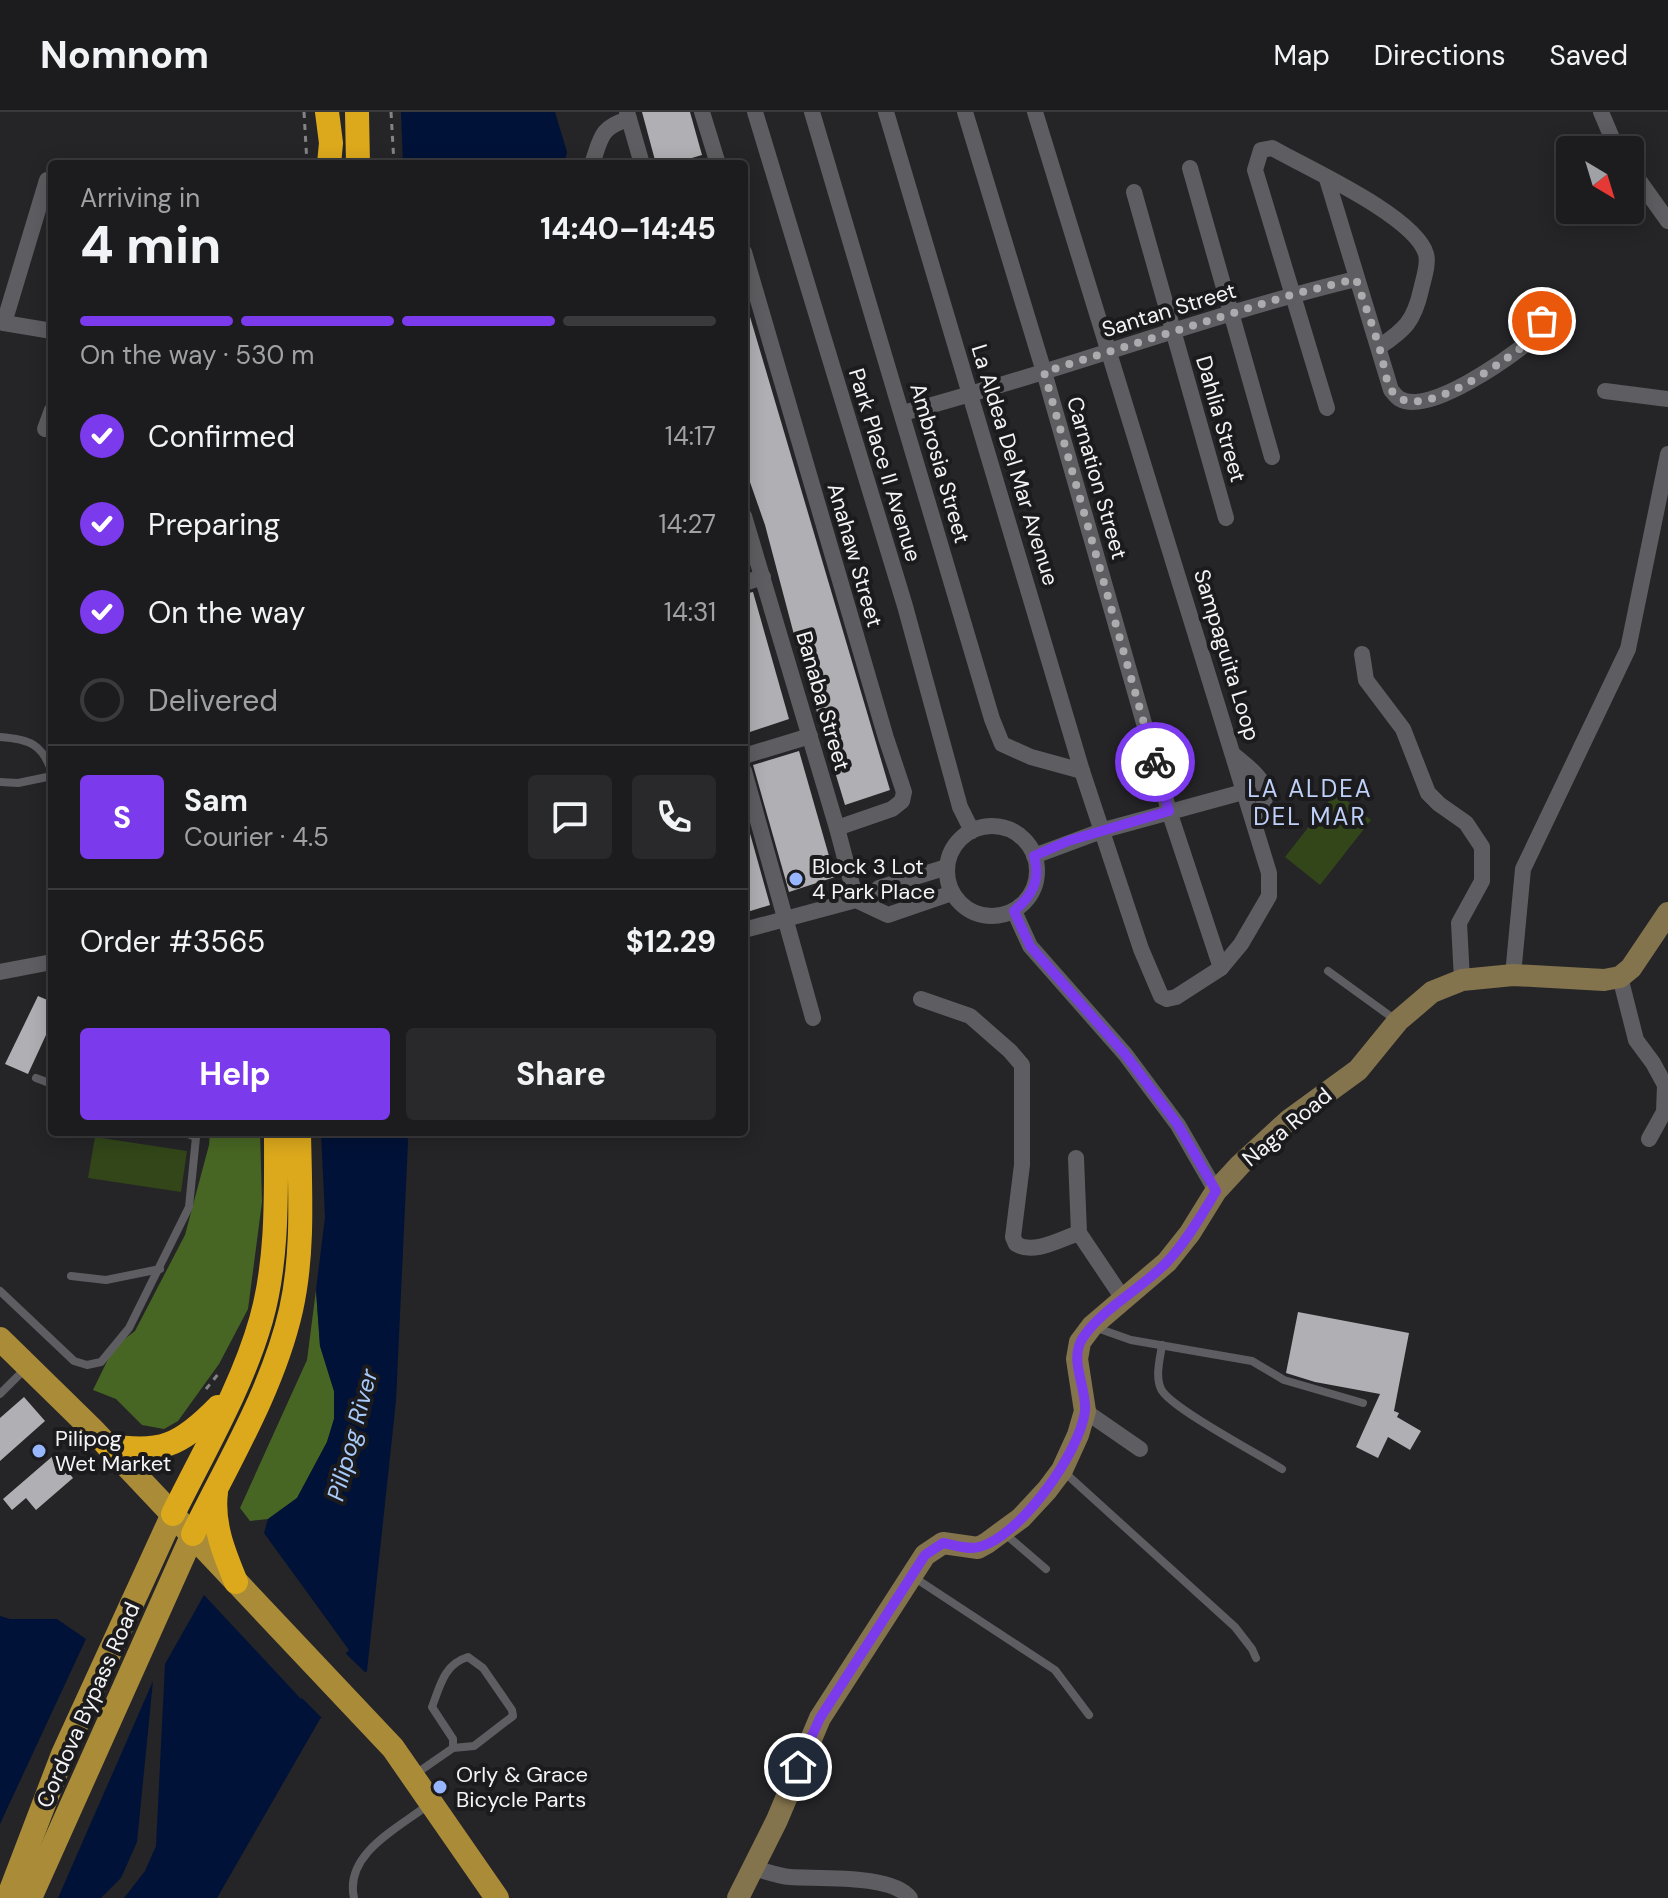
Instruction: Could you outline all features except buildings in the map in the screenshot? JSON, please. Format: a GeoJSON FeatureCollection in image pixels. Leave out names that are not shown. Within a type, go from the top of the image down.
{"type":"FeatureCollection","features":[{"type":"Feature","properties":{"kind":"highway"},"geometry":{"type":"LineString","coordinates":[[327,112],[331,143],[329,160]]}},
{"type":"Feature","properties":{"kind":"highway"},"geometry":{"type":"LineString","coordinates":[[357,112],[358,160]]}},
{"type":"Feature","properties":{"kind":"highway"},"geometry":{"type":"LineString","coordinates":[[173,1514],[231,1394],[255,1338],[267,1297],[274,1224],[276,1136]]}},
{"type":"Feature","properties":{"kind":"highway"},"geometry":{"type":"LineString","coordinates":[[193,1534],[263,1390],[291,1309],[298,1254],[299,1136]]}},
{"type":"Feature","properties":{"kind":"highway"},"geometry":{"type":"LineString","coordinates":[[102,1439],[147,1450],[171,1445],[198,1427],[231,1394]]}},
{"type":"Feature","properties":{"kind":"highway"},"geometry":{"type":"LineString","coordinates":[[216,1486],[218,1534],[236,1582]]}},
{"type":"Feature","properties":{"kind":"main road"},"geometry":{"type":"LineString","coordinates":[[1,1342],[102,1439],[393,1748],[497,1898]]}},
{"type":"Feature","properties":{"kind":"main road","name":"Cordova Bypass Road"},"geometry":{"type":"LineString","coordinates":[[8,1898],[63,1754],[173,1514]]}},
{"type":"Feature","properties":{"kind":"main road","name":"Cordova Bypass Road"},"geometry":{"type":"LineString","coordinates":[[30,1898],[193,1534]]}},
{"type":"Feature","properties":{"kind":"street"},"geometry":{"type":"LineString","coordinates":[[702,112],[717,160]]}},
{"type":"Feature","properties":{"kind":"street","name":"Park Place II Avenue"},"geometry":{"type":"LineString","coordinates":[[755,112],[905,606],[960,807],[972,831]]}},
{"type":"Feature","properties":{"kind":"street","name":"Ambrosia Street"},"geometry":{"type":"LineString","coordinates":[[812,112],[1002,744],[1031,757],[1082,771]]}},
{"type":"Feature","properties":{"kind":"street","name":"La Aldea Del Mar Avenue"},"geometry":{"type":"LineString","coordinates":[[886,112],[1082,771],[1104,830]]}},
{"type":"Feature","properties":{"kind":"street","name":"Carnation Street"},"geometry":{"type":"LineString","coordinates":[[965,112],[1044,372],[1169,811],[1221,968]]}},
{"type":"Feature","properties":{"kind":"street","name":"Sampaguita Loop"},"geometry":{"type":"LineString","coordinates":[[1035,112],[1269,873],[1269,896],[1241,944],[1221,968],[1176,997],[1167,999],[1161,996],[1141,949],[1104,830]]}},
{"type":"Feature","properties":{"kind":"street"},"geometry":{"type":"LineString","coordinates":[[1600,113],[1611,136]]}},
{"type":"Feature","properties":{"kind":"street"},"geometry":{"type":"LineString","coordinates":[[593,160],[603,132],[628,115],[641,160]]}},
{"type":"Feature","properties":{"kind":"street"},"geometry":{"type":"LineString","coordinates":[[1327,408],[1255,170],[1261,150],[1272,148],[1349,188],[1419,240],[1428,257],[1411,322],[1379,347]]}},
{"type":"Feature","properties":{"kind":"street"},"geometry":{"type":"LineString","coordinates":[[1190,168],[1272,457]]}},
{"type":"Feature","properties":{"kind":"street"},"geometry":{"type":"LineString","coordinates":[[1327,179],[1391,390],[1400,400],[1412,402],[1467,384],[1505,362],[1532,339]]}},
{"type":"Feature","properties":{"kind":"street"},"geometry":{"type":"LineString","coordinates":[[47,180],[2,322],[48,330]]}},
{"type":"Feature","properties":{"kind":"street"},"geometry":{"type":"LineString","coordinates":[[1644,188],[1668,221]]}},
{"type":"Feature","properties":{"kind":"street","name":"Dahlia Street"},"geometry":{"type":"LineString","coordinates":[[1134,192],[1226,518]]}},
{"type":"Feature","properties":{"kind":"street","name":"Anahaw Street"},"geometry":{"type":"LineString","coordinates":[[748,267],[904,792],[902,801],[892,809],[837,828]]}},
{"type":"Feature","properties":{"kind":"street","name":"Santan Street"},"geometry":{"type":"LineString","coordinates":[[903,413],[972,395],[1294,294],[1356,279]]}},
{"type":"Feature","properties":{"kind":"street"},"geometry":{"type":"LineString","coordinates":[[1605,391],[1668,399]]}},
{"type":"Feature","properties":{"kind":"street"},"geometry":{"type":"LineString","coordinates":[[45,429],[48,421]]}},
{"type":"Feature","properties":{"kind":"street"},"geometry":{"type":"LineString","coordinates":[[1513,975],[1523,869],[1628,649],[1668,454]]}},
{"type":"Feature","properties":{"kind":"street","name":"Banaba Street"},"geometry":{"type":"LineString","coordinates":[[748,529],[862,903]]}},
{"type":"Feature","properties":{"kind":"street"},"geometry":{"type":"LineString","coordinates":[[748,582],[763,577]]}},
{"type":"Feature","properties":{"kind":"street"},"geometry":{"type":"LineString","coordinates":[[1362,654],[1366,680],[1403,729],[1428,793],[1466,823],[1482,847],[1482,881],[1459,923],[1462,980]]}},
{"type":"Feature","properties":{"kind":"street"},"geometry":{"type":"LineString","coordinates":[[748,755],[810,736]]}},
{"type":"Feature","properties":{"kind":"street"},"geometry":{"type":"LineString","coordinates":[[1235,756],[1249,767],[1264,787],[1267,801],[1256,825]]}},
{"type":"Feature","properties":{"kind":"street"},"geometry":{"type":"LineString","coordinates":[[748,785],[813,1018]]}},
{"type":"Feature","properties":{"kind":"street"},"geometry":{"type":"LineString","coordinates":[[1034,856],[1068,841],[1243,792]]}},
{"type":"Feature","properties":{"kind":"street"},"geometry":{"type":"LineString","coordinates":[[990,826],[1013,831],[1023,838],[1034,856],[1037,875],[1033,890],[1014,911],[1000,916],[986,917],[972,913],[961,905],[947,881],[950,854],[957,843],[972,831],[990,826]]}},
{"type":"Feature","properties":{"kind":"street"},"geometry":{"type":"LineString","coordinates":[[748,929],[862,903],[879,888],[947,867]]}},
{"type":"Feature","properties":{"kind":"street"},"geometry":{"type":"LineString","coordinates":[[862,903],[888,915],[952,893]]}},
{"type":"Feature","properties":{"kind":"street"},"geometry":{"type":"LineString","coordinates":[[1014,911],[1030,946],[1125,1054],[1178,1125],[1216,1191]]}},
{"type":"Feature","properties":{"kind":"street"},"geometry":{"type":"LineString","coordinates":[[1649,1139],[1664,1112],[1665,1085],[1636,1040],[1620,977],[1631,968],[1668,913]]}},
{"type":"Feature","properties":{"kind":"street"},"geometry":{"type":"LineString","coordinates":[[0,972],[48,963]]}},
{"type":"Feature","properties":{"kind":"street","name":"Naga Road"},"geometry":{"type":"LineString","coordinates":[[738,1898],[777,1820],[820,1718],[925,1555],[943,1543],[978,1548],[1003,1533],[1047,1490],[1062,1470],[1085,1411],[1077,1359],[1080,1342],[1092,1326],[1167,1262],[1190,1233],[1216,1191],[1288,1121],[1358,1070],[1398,1021],[1432,992],[1462,980],[1513,975],[1604,980],[1620,977]]}},
{"type":"Feature","properties":{"kind":"street"},"geometry":{"type":"LineString","coordinates":[[921,999],[970,1016],[1015,1055],[1022,1065],[1022,1165],[1013,1237],[1016,1244],[1033,1249],[1079,1233]]}},
{"type":"Feature","properties":{"kind":"street"},"geometry":{"type":"LineString","coordinates":[[1076,1158],[1079,1233],[1124,1300]]}},
{"type":"Feature","properties":{"kind":"street"},"geometry":{"type":"LineString","coordinates":[[1085,1411],[1140,1449]]}},
{"type":"Feature","properties":{"kind":"street"},"geometry":{"type":"LineString","coordinates":[[753,1868],[788,1877],[810,1876],[892,1885],[910,1898]]}},
{"type":"Feature","properties":{"kind":"lane"},"geometry":{"type":"LineString","coordinates":[[0,737],[21,738],[37,747],[48,760]]}},
{"type":"Feature","properties":{"kind":"lane"},"geometry":{"type":"LineString","coordinates":[[0,782],[18,783],[48,775]]}},
{"type":"Feature","properties":{"kind":"lane"},"geometry":{"type":"LineString","coordinates":[[1328,971],[1398,1021]]}},
{"type":"Feature","properties":{"kind":"lane"},"geometry":{"type":"LineString","coordinates":[[36,1078],[48,1082]]}},
{"type":"Feature","properties":{"kind":"lane"},"geometry":{"type":"LineString","coordinates":[[0,1291],[74,1361],[87,1365],[101,1362],[129,1328],[189,1207],[197,1136]]}},
{"type":"Feature","properties":{"kind":"lane"},"geometry":{"type":"LineString","coordinates":[[71,1276],[106,1280],[160,1269]]}},
{"type":"Feature","properties":{"kind":"lane"},"geometry":{"type":"LineString","coordinates":[[1092,1326],[1131,1340],[1252,1361],[1284,1380],[1363,1403]]}},
{"type":"Feature","properties":{"kind":"lane"},"geometry":{"type":"LineString","coordinates":[[1162,1345],[1158,1380],[1163,1393],[1282,1469]]}},
{"type":"Feature","properties":{"kind":"lane"},"geometry":{"type":"LineString","coordinates":[[0,1394],[28,1366]]}},
{"type":"Feature","properties":{"kind":"lane"},"geometry":{"type":"LineString","coordinates":[[1062,1470],[1235,1627],[1256,1658]]}},
{"type":"Feature","properties":{"kind":"lane"},"geometry":{"type":"LineString","coordinates":[[1003,1533],[1046,1569]]}},
{"type":"Feature","properties":{"kind":"lane"},"geometry":{"type":"LineString","coordinates":[[912,1575],[1055,1670],[1089,1715]]}},
{"type":"Feature","properties":{"kind":"lane"},"geometry":{"type":"LineString","coordinates":[[413,1776],[453,1748],[474,1746],[513,1716],[512,1710],[476,1662],[468,1657],[448,1668],[432,1707],[453,1739],[453,1748]]}},
{"type":"Feature","properties":{"kind":"lane"},"geometry":{"type":"LineString","coordinates":[[354,1898],[354,1877],[365,1853],[432,1802]]}},
{"type":"Feature","properties":{"kind":"path"},"geometry":{"type":"LineString","coordinates":[[304,112],[307,160]]}},
{"type":"Feature","properties":{"kind":"path"},"geometry":{"type":"LineString","coordinates":[[391,112],[394,160]]}},
{"type":"Feature","properties":{"kind":"path"},"geometry":{"type":"LineString","coordinates":[[200,1397],[225,1365]]}},
{"type":"Feature","properties":{"kind":"green space"},"geometry":{"type":"Polygon","coordinates":[[[1336,792],[1371,820],[1320,885],[1285,857],[1336,792]]]}},
{"type":"Feature","properties":{"kind":"green space"},"geometry":{"type":"Polygon","coordinates":[[[210,1136],[260,1136],[262,1202],[248,1309],[219,1364],[178,1421],[164,1429],[142,1425],[116,1399],[93,1390],[114,1347],[135,1331],[185,1235],[210,1136]]]}},
{"type":"Feature","properties":{"kind":"green space"},"geometry":{"type":"Polygon","coordinates":[[[95,1137],[187,1151],[181,1192],[88,1178],[95,1137]]]}},
{"type":"Feature","properties":{"kind":"green space"},"geometry":{"type":"Polygon","coordinates":[[[316,1290],[320,1346],[334,1391],[334,1419],[327,1442],[297,1498],[268,1519],[250,1521],[240,1508],[307,1360],[316,1290]]]}},
{"type":"Feature","properties":{"kind":"water"},"geometry":{"type":"Polygon","coordinates":[[[401,112],[555,112],[567,152],[565,160],[403,160],[401,112]]]}},
{"type":"Feature","properties":{"kind":"water","name":"Pilipog River"},"geometry":{"type":"Polygon","coordinates":[[[321,1136],[407,1136],[396,1401],[367,1671],[320,1719],[217,1898],[124,1898],[145,1871],[156,1846],[165,1664],[204,1595],[301,1699],[349,1650],[264,1533],[268,1519],[297,1498],[327,1442],[334,1419],[334,1391],[320,1346],[316,1290],[325,1217],[321,1136]]]}},
{"type":"Feature","properties":{"kind":"water"},"geometry":{"type":"Polygon","coordinates":[[[0,1616],[10,1619],[57,1619],[86,1639],[0,1824],[0,1616]]]}},
{"type":"Feature","properties":{"kind":"water"},"geometry":{"type":"Polygon","coordinates":[[[153,1681],[137,1842],[121,1878],[101,1898],[58,1898],[153,1681]]]}},
{"type":"Feature","properties":{"kind":"pier"},"geometry":{"type":"Polygon","coordinates":[[[344,1652],[367,1674],[323,1719],[301,1697],[344,1652]]]}},
{"type":"Feature","properties":{"kind":"way so far"},"geometry":{"type":"LineString","coordinates":[[1155,762],[1044,372],[1294,294],[1356,279],[1391,390],[1400,400],[1412,402],[1467,384],[1505,362],[1532,339],[1530,328],[1542,321]]}},
{"type":"Feature","properties":{"kind":"place","name":"Block 3 Lot 4 Park Place"},"geometry":{"type":"Point","coordinates":[796,879]}},
{"type":"Feature","properties":{"kind":"place","name":"Pilipog Wet Market"},"geometry":{"type":"Point","coordinates":[39,1451]}},
{"type":"Feature","properties":{"kind":"place","name":"Orly & Grace Bicycle Parts"},"geometry":{"type":"Point","coordinates":[440,1787]}},
{"type":"Feature","properties":{"kind":"district","name":"LA ALDEA DEL MAR"},"geometry":{"type":"Point","coordinates":[1310,802]}},
{"type":"Feature","properties":{"kind":"route"},"geometry":{"type":"LineString","coordinates":[[798,1767],[820,1718],[925,1555],[943,1543],[978,1548],[987,1543],[1021,1518],[1062,1470],[1085,1411],[1077,1359],[1080,1342],[1092,1326],[1167,1262],[1190,1233],[1216,1191],[1178,1125],[1125,1054],[1030,946],[1014,911],[1033,890],[1037,875],[1034,856],[1068,841],[1169,811],[1155,762]]}}]}
